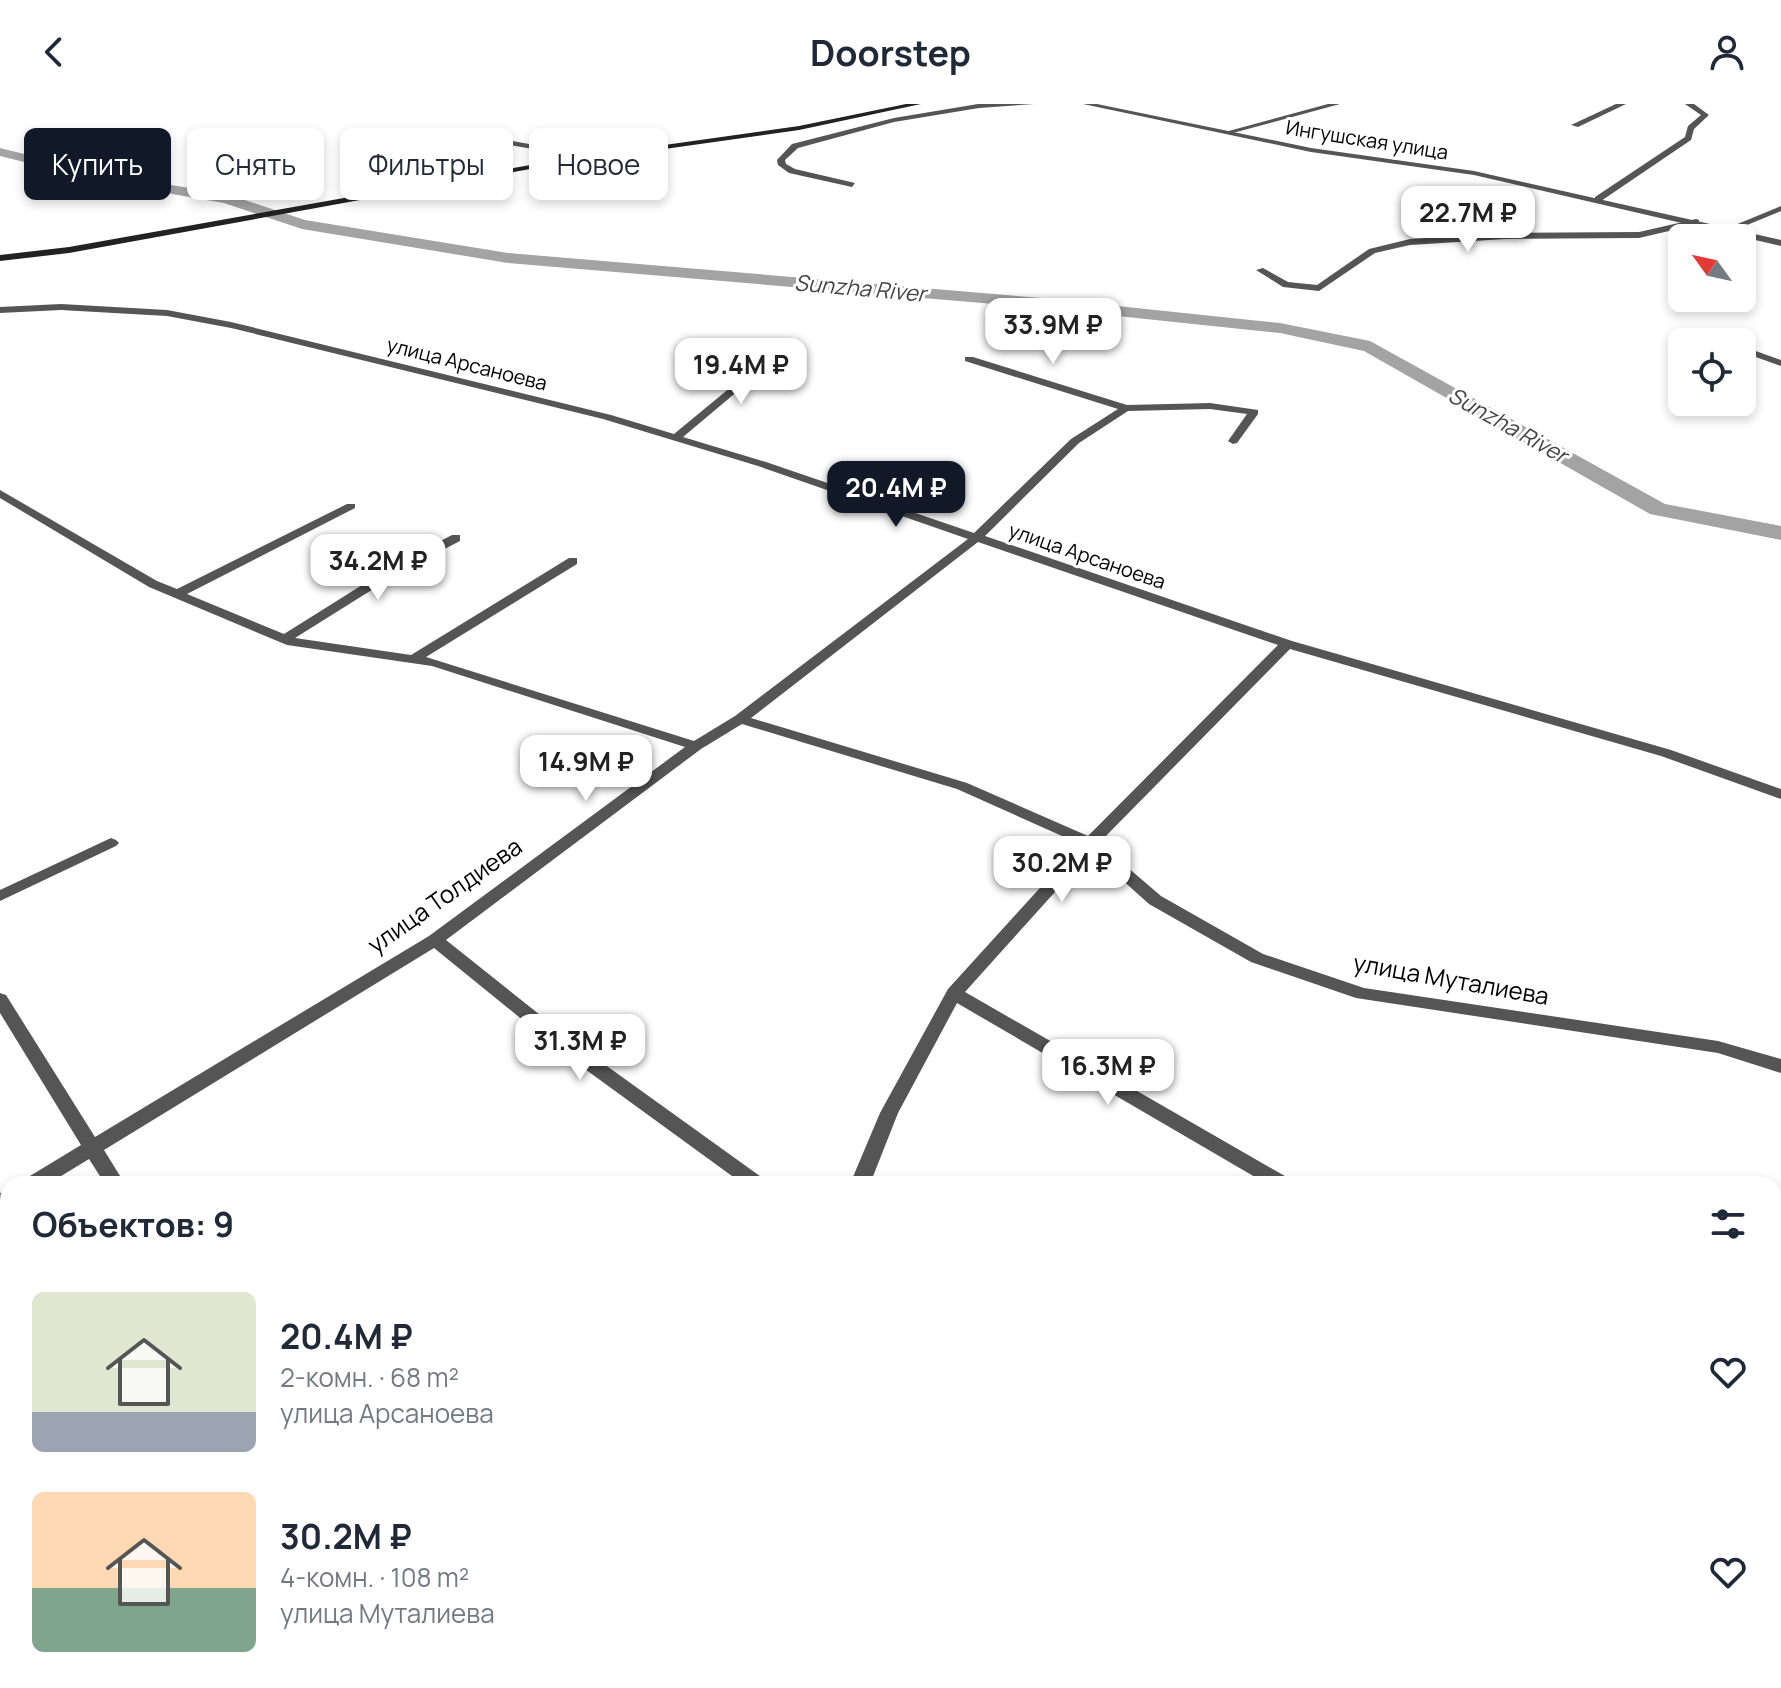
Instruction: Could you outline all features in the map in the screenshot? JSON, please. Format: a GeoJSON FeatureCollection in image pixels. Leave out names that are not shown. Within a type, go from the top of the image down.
{"type":"FeatureCollection","features":[{"type":"Feature","properties":{"kind":"main road"},"geometry":{"type":"LineString","coordinates":[[668,146],[799,128],[917,104]]}},
{"type":"Feature","properties":{"kind":"main road"},"geometry":{"type":"LineString","coordinates":[[0,258],[194,228],[529,168]]}},
{"type":"Feature","properties":{"kind":"street"},"geometry":{"type":"LineString","coordinates":[[852,185],[792,171],[782,165],[781,160],[795,146],[894,120],[979,106],[1030,104]]}},
{"type":"Feature","properties":{"kind":"street","name":"Ингушская улица"},"geometry":{"type":"LineString","coordinates":[[1087,104],[1311,150],[1474,173],[1704,224]]}},
{"type":"Feature","properties":{"kind":"street"},"geometry":{"type":"LineString","coordinates":[[1229,132],[1336,104]]}},
{"type":"Feature","properties":{"kind":"street"},"geometry":{"type":"LineString","coordinates":[[1575,125],[1622,104]]}},
{"type":"Feature","properties":{"kind":"street"},"geometry":{"type":"LineString","coordinates":[[1598,199],[1688,138],[1691,128],[1705,115],[1689,104]]}},
{"type":"Feature","properties":{"kind":"street"},"geometry":{"type":"LineString","coordinates":[[1742,224],[1781,208]]}},
{"type":"Feature","properties":{"kind":"street"},"geometry":{"type":"LineString","coordinates":[[1260,270],[1286,285],[1319,288],[1372,251],[1410,242],[1505,236],[1639,235],[1696,222]]}},
{"type":"Feature","properties":{"kind":"street","name":"Ингушская улица"},"geometry":{"type":"LineString","coordinates":[[1756,237],[1781,243]]}},
{"type":"Feature","properties":{"kind":"street","name":"улица Арсаноева"},"geometry":{"type":"LineString","coordinates":[[0,310],[61,307],[167,313],[607,417],[1287,644],[1666,753],[1781,794]]}},
{"type":"Feature","properties":{"kind":"street"},"geometry":{"type":"LineString","coordinates":[[675,438],[785,347]]}},
{"type":"Feature","properties":{"kind":"street"},"geometry":{"type":"LineString","coordinates":[[1756,354],[1781,363]]}},
{"type":"Feature","properties":{"kind":"street"},"geometry":{"type":"LineString","coordinates":[[969,359],[1126,408],[1210,406],[1254,412],[1233,441]]}},
{"type":"Feature","properties":{"kind":"street","name":"улица Толдиева"},"geometry":{"type":"LineString","coordinates":[[46,1176],[435,940],[696,746],[740,719],[976,538],[1075,441],[1126,408]]}},
{"type":"Feature","properties":{"kind":"street"},"geometry":{"type":"LineString","coordinates":[[0,493],[153,584],[285,639],[434,662],[696,746]]}},
{"type":"Feature","properties":{"kind":"street"},"geometry":{"type":"LineString","coordinates":[[177,594],[351,506]]}},
{"type":"Feature","properties":{"kind":"street"},"geometry":{"type":"LineString","coordinates":[[285,639],[398,568],[456,538]]}},
{"type":"Feature","properties":{"kind":"street"},"geometry":{"type":"LineString","coordinates":[[413,659],[573,561]]}},
{"type":"Feature","properties":{"kind":"street"},"geometry":{"type":"LineString","coordinates":[[863,1176],[889,1113],[954,993],[1090,843],[1287,644]]}},
{"type":"Feature","properties":{"kind":"street","name":"улица Муталиева"},"geometry":{"type":"LineString","coordinates":[[740,719],[962,786],[1090,843],[1155,900],[1257,958],[1362,994],[1718,1047],[1781,1066]]}},
{"type":"Feature","properties":{"kind":"street"},"geometry":{"type":"LineString","coordinates":[[0,896],[111,843]]}},
{"type":"Feature","properties":{"kind":"street"},"geometry":{"type":"LineString","coordinates":[[435,940],[573,1051],[746,1176]]}},
{"type":"Feature","properties":{"kind":"street"},"geometry":{"type":"LineString","coordinates":[[954,993],[1269,1176]]}},
{"type":"Feature","properties":{"kind":"street"},"geometry":{"type":"LineString","coordinates":[[1,999],[110,1176]]}},
{"type":"Feature","properties":{"kind":"waterway","name":"Sunzha River"},"geometry":{"type":"LineString","coordinates":[[0,152],[109,179],[227,199],[302,224],[508,258],[1041,303],[1280,328],[1370,347],[1658,509],[1781,533]]}}]}
